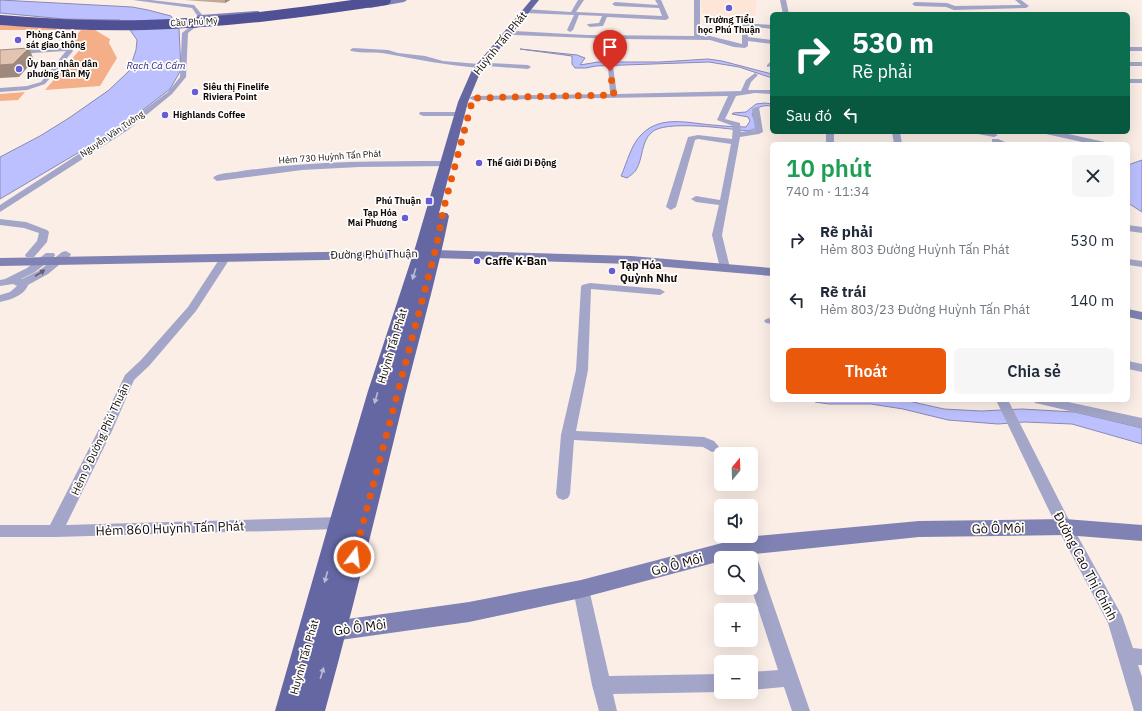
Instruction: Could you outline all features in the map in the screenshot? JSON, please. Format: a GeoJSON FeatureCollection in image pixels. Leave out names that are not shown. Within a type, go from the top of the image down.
{"type":"FeatureCollection","features":[{"type":"Feature","properties":{"kind":"highway","name":"Cầu Phú Mỹ"},"geometry":{"type":"LineString","coordinates":[[0,19],[74,22],[163,22],[265,15],[375,0]]}},
{"type":"Feature","properties":{"kind":"highway","name":"Cầu Phú Mỹ"},"geometry":{"type":"LineString","coordinates":[[0,19],[87,25],[187,23],[287,15],[386,0]]}},
{"type":"Feature","properties":{"kind":"main road","name":"Huỳnh Tấn Phát"},"geometry":{"type":"LineString","coordinates":[[311,711],[334,631],[403,366],[428,251],[467,104],[472,77],[509,36],[531,7],[542,0]]}},
{"type":"Feature","properties":{"kind":"main road","name":"Huỳnh Tấn Phát"},"geometry":{"type":"LineString","coordinates":[[289,711],[312,632],[340,523],[378,391],[428,251]]}},
{"type":"Feature","properties":{"kind":"street"},"geometry":{"type":"LineString","coordinates":[[136,0],[164,1],[194,7],[201,17]]}},
{"type":"Feature","properties":{"kind":"street"},"geometry":{"type":"LineString","coordinates":[[193,27],[201,17],[269,12],[355,0]]}},
{"type":"Feature","properties":{"kind":"street"},"geometry":{"type":"LineString","coordinates":[[0,24],[112,28],[193,27],[293,16],[404,0]]}},
{"type":"Feature","properties":{"kind":"street"},"geometry":{"type":"LineString","coordinates":[[570,30],[574,14],[581,0]]}},
{"type":"Feature","properties":{"kind":"street"},"geometry":{"type":"LineString","coordinates":[[531,7],[574,14],[666,18],[658,0]]}},
{"type":"Feature","properties":{"kind":"street"},"geometry":{"type":"LineString","coordinates":[[697,0],[697,38]]}},
{"type":"Feature","properties":{"kind":"street"},"geometry":{"type":"LineString","coordinates":[[783,0],[786,12]]}},
{"type":"Feature","properties":{"kind":"street"},"geometry":{"type":"LineString","coordinates":[[925,0],[931,5]]}},
{"type":"Feature","properties":{"kind":"street"},"geometry":{"type":"LineString","coordinates":[[954,8],[1026,6],[1018,0]]}},
{"type":"Feature","properties":{"kind":"street"},"geometry":{"type":"LineString","coordinates":[[590,25],[601,25],[616,2],[637,3],[662,7]]}},
{"type":"Feature","properties":{"kind":"street"},"geometry":{"type":"LineString","coordinates":[[923,12],[915,4],[947,4],[961,12]]}},
{"type":"Feature","properties":{"kind":"street"},"geometry":{"type":"LineString","coordinates":[[509,36],[697,38],[716,39],[729,44],[745,46],[746,39],[744,24],[770,27]]}},
{"type":"Feature","properties":{"kind":"street","name":"Nguyễn Văn Tưởng"},"geometry":{"type":"LineString","coordinates":[[0,208],[125,128],[170,93],[182,77],[186,34],[193,27]]}},
{"type":"Feature","properties":{"kind":"street"},"geometry":{"type":"LineString","coordinates":[[611,54],[618,37]]}},
{"type":"Feature","properties":{"kind":"street"},"geometry":{"type":"LineString","coordinates":[[746,39],[770,42]]}},
{"type":"Feature","properties":{"kind":"street"},"geometry":{"type":"LineString","coordinates":[[0,53],[62,49],[70,50],[43,83],[27,88],[0,90]]}},
{"type":"Feature","properties":{"kind":"street"},"geometry":{"type":"LineString","coordinates":[[1130,49],[1142,49]]}},
{"type":"Feature","properties":{"kind":"street"},"geometry":{"type":"LineString","coordinates":[[354,50],[382,51],[397,55],[426,58],[443,63],[528,67]]}},
{"type":"Feature","properties":{"kind":"street"},"geometry":{"type":"LineString","coordinates":[[426,58],[431,52]]}},
{"type":"Feature","properties":{"kind":"street"},"geometry":{"type":"LineString","coordinates":[[1130,64],[1142,64]]}},
{"type":"Feature","properties":{"kind":"street"},"geometry":{"type":"LineString","coordinates":[[610,67],[614,95]]}},
{"type":"Feature","properties":{"kind":"street"},"geometry":{"type":"LineString","coordinates":[[744,91],[748,81],[755,75]]}},
{"type":"Feature","properties":{"kind":"street"},"geometry":{"type":"LineString","coordinates":[[1130,81],[1142,81]]}},
{"type":"Feature","properties":{"kind":"street"},"geometry":{"type":"LineString","coordinates":[[423,114],[467,104],[614,95],[733,94],[744,91],[770,92]]}},
{"type":"Feature","properties":{"kind":"street"},"geometry":{"type":"LineString","coordinates":[[724,264],[717,235],[737,134],[736,124],[721,120],[733,94]]}},
{"type":"Feature","properties":{"kind":"street"},"geometry":{"type":"LineString","coordinates":[[671,207],[691,139],[698,137],[759,132],[756,109]]}},
{"type":"Feature","properties":{"kind":"street"},"geometry":{"type":"LineString","coordinates":[[986,134],[995,138]]}},
{"type":"Feature","properties":{"kind":"street"},"geometry":{"type":"LineString","coordinates":[[1058,134],[1093,142]]}},
{"type":"Feature","properties":{"kind":"street","name":"Hẻm 730 Huỳnh Tấn Phát"},"geometry":{"type":"LineString","coordinates":[[217,178],[244,173],[364,163],[451,163]]}},
{"type":"Feature","properties":{"kind":"street"},"geometry":{"type":"LineString","coordinates":[[696,199],[724,203]]}},
{"type":"Feature","properties":{"kind":"street"},"geometry":{"type":"LineString","coordinates":[[0,222],[26,225],[44,232],[42,242],[49,257],[44,272],[22,284],[23,286],[18,292],[0,299]]}},
{"type":"Feature","properties":{"kind":"street"},"geometry":{"type":"LineString","coordinates":[[1130,228],[1142,230]]}},
{"type":"Feature","properties":{"kind":"street","name":"Đường Phú Thuận"},"geometry":{"type":"LineString","coordinates":[[0,256],[226,257],[428,251]]}},
{"type":"Feature","properties":{"kind":"street","name":"Đường Phú Thuận"},"geometry":{"type":"LineString","coordinates":[[0,262],[49,257],[428,251],[770,265]]}},
{"type":"Feature","properties":{"kind":"street"},"geometry":{"type":"LineString","coordinates":[[4,282],[30,270],[49,257]]}},
{"type":"Feature","properties":{"kind":"street","name":"Hẻm 9 Đường Phú Thuận"},"geometry":{"type":"LineString","coordinates":[[55,532],[105,431],[129,378],[145,363],[192,310],[226,257]]}},
{"type":"Feature","properties":{"kind":"street"},"geometry":{"type":"LineString","coordinates":[[1130,262],[1142,264]]}},
{"type":"Feature","properties":{"kind":"street","name":"Đường Phú Thuận"},"geometry":{"type":"LineString","coordinates":[[724,264],[770,272]]}},
{"type":"Feature","properties":{"kind":"street"},"geometry":{"type":"LineString","coordinates":[[4,282],[17,281],[22,284]]}},
{"type":"Feature","properties":{"kind":"street"},"geometry":{"type":"LineString","coordinates":[[563,494],[568,435],[582,370],[586,287],[590,286],[660,292]]}},
{"type":"Feature","properties":{"kind":"street"},"geometry":{"type":"LineString","coordinates":[[1130,306],[1142,309]]}},
{"type":"Feature","properties":{"kind":"street"},"geometry":{"type":"LineString","coordinates":[[1130,313],[1142,316]]}},
{"type":"Feature","properties":{"kind":"street"},"geometry":{"type":"LineString","coordinates":[[1130,365],[1142,368]]}},
{"type":"Feature","properties":{"kind":"street","name":"Đường Cao Thị Chính"},"geometry":{"type":"LineString","coordinates":[[1003,402],[1065,527],[1134,656],[1142,708]]}},
{"type":"Feature","properties":{"kind":"street"},"geometry":{"type":"LineString","coordinates":[[1049,402],[1142,423]]}},
{"type":"Feature","properties":{"kind":"street"},"geometry":{"type":"LineString","coordinates":[[568,435],[704,442],[712,447]]}},
{"type":"Feature","properties":{"kind":"street","name":"Hẻm 860 Huỳnh Tấn Phát"},"geometry":{"type":"LineString","coordinates":[[0,531],[55,532],[340,523]]}},
{"type":"Feature","properties":{"kind":"street","name":"Gò Ô Môi"},"geometry":{"type":"LineString","coordinates":[[758,554],[919,529],[1065,527],[1142,533]]}},
{"type":"Feature","properties":{"kind":"street","name":"Gò Ô Môi"},"geometry":{"type":"LineString","coordinates":[[312,632],[334,631],[469,612],[714,563]]}},
{"type":"Feature","properties":{"kind":"street"},"geometry":{"type":"LineString","coordinates":[[758,585],[801,711]]}},
{"type":"Feature","properties":{"kind":"street"},"geometry":{"type":"LineString","coordinates":[[581,589],[601,685],[608,711]]}},
{"type":"Feature","properties":{"kind":"street"},"geometry":{"type":"LineString","coordinates":[[758,680],[790,678]]}},
{"type":"Feature","properties":{"kind":"street"},"geometry":{"type":"LineString","coordinates":[[601,685],[714,683]]}},
{"type":"Feature","properties":{"kind":"shaded area","name":"Trường Tiểu học Phú Thuận"},"geometry":{"type":"Polygon","coordinates":[[[701,0],[757,0],[755,16],[746,16],[750,24],[738,23],[739,29],[704,27],[701,0]]]}},
{"type":"Feature","properties":{"kind":"shaded area"},"geometry":{"type":"Polygon","coordinates":[[[0,25],[95,30],[110,39],[109,43],[117,58],[100,86],[45,90],[83,46],[67,46],[81,30],[0,30],[0,25]]]}},
{"type":"Feature","properties":{"kind":"shaded area"},"geometry":{"type":"Polygon","coordinates":[[[25,92],[18,100],[0,101],[0,94],[25,92]]]}},
{"type":"Feature","properties":{"kind":"water","name":"Rạch Cả Cấm"},"geometry":{"type":"Polygon","coordinates":[[[0,0],[132,7],[171,16],[179,29],[181,70],[170,89],[131,119],[93,144],[0,199],[0,157],[40,136],[109,90],[129,71],[136,50],[137,40],[120,20],[64,19],[0,13],[0,0]]]}},
{"type":"Feature","properties":{"kind":"water"},"geometry":{"type":"Polygon","coordinates":[[[520,49],[577,55],[585,58],[580,65],[598,62],[660,62],[708,59],[722,61],[770,73],[770,77],[739,67],[709,62],[575,68],[572,64],[572,56],[520,49]]]}},
{"type":"Feature","properties":{"kind":"water"},"geometry":{"type":"Polygon","coordinates":[[[756,104],[770,104],[770,106],[761,107],[754,111],[752,114],[758,128],[748,131],[697,126],[669,126],[658,129],[651,133],[645,141],[640,161],[635,171],[627,178],[621,176],[635,143],[638,138],[649,128],[666,122],[746,127],[750,121],[748,117],[732,114],[746,112],[756,104]]]}},
{"type":"Feature","properties":{"kind":"water"},"geometry":{"type":"Polygon","coordinates":[[[1142,160],[1142,212],[1130,204],[1130,164],[1142,160]]]}},
{"type":"Feature","properties":{"kind":"water"},"geometry":{"type":"Polygon","coordinates":[[[815,402],[913,402],[944,409],[981,411],[1022,409],[1075,412],[1142,428],[1142,444],[1072,424],[1025,422],[998,424],[948,420],[903,409],[871,404],[829,404],[815,402]]]}},
{"type":"Feature","properties":{"kind":"building"},"geometry":{"type":"Polygon","coordinates":[[[29,48],[13,64],[0,65],[0,50],[29,48]]]}},
{"type":"Feature","properties":{"kind":"place","name":"Trường Tiểu học Phú Thuận"},"geometry":{"type":"Point","coordinates":[729,8]}},
{"type":"Feature","properties":{"kind":"place","name":"Phòng Cảnh sát giao thông"},"geometry":{"type":"Point","coordinates":[18,40]}},
{"type":"Feature","properties":{"kind":"place","name":"Ủy ban nhân dân phường Tân Mỹ"},"geometry":{"type":"Point","coordinates":[19,69]}},
{"type":"Feature","properties":{"kind":"place","name":"Siêu thị Finelife Riviera Point"},"geometry":{"type":"Point","coordinates":[195,92]}},
{"type":"Feature","properties":{"kind":"place","name":"Highlands Coffee"},"geometry":{"type":"Point","coordinates":[165,115]}},
{"type":"Feature","properties":{"kind":"place","name":"Thế Giới Di Động"},"geometry":{"type":"Point","coordinates":[479,163]}},
{"type":"Feature","properties":{"kind":"place","name":"Phú Thuận"},"geometry":{"type":"Point","coordinates":[429,201]}},
{"type":"Feature","properties":{"kind":"place","name":"Tạp Hóa Mai Phương"},"geometry":{"type":"Point","coordinates":[405,218]}},
{"type":"Feature","properties":{"kind":"place","name":"Caffe K-Ban"},"geometry":{"type":"Point","coordinates":[477,261]}},
{"type":"Feature","properties":{"kind":"place","name":"Tạp Hóa Quỳnh Như"},"geometry":{"type":"Point","coordinates":[612,271]}},
{"type":"Feature","properties":{"kind":"route"},"geometry":{"type":"LineString","coordinates":[[354,557],[403,366],[436,248],[444,207],[473,98],[531,98],[614,95],[610,71]]}}]}
